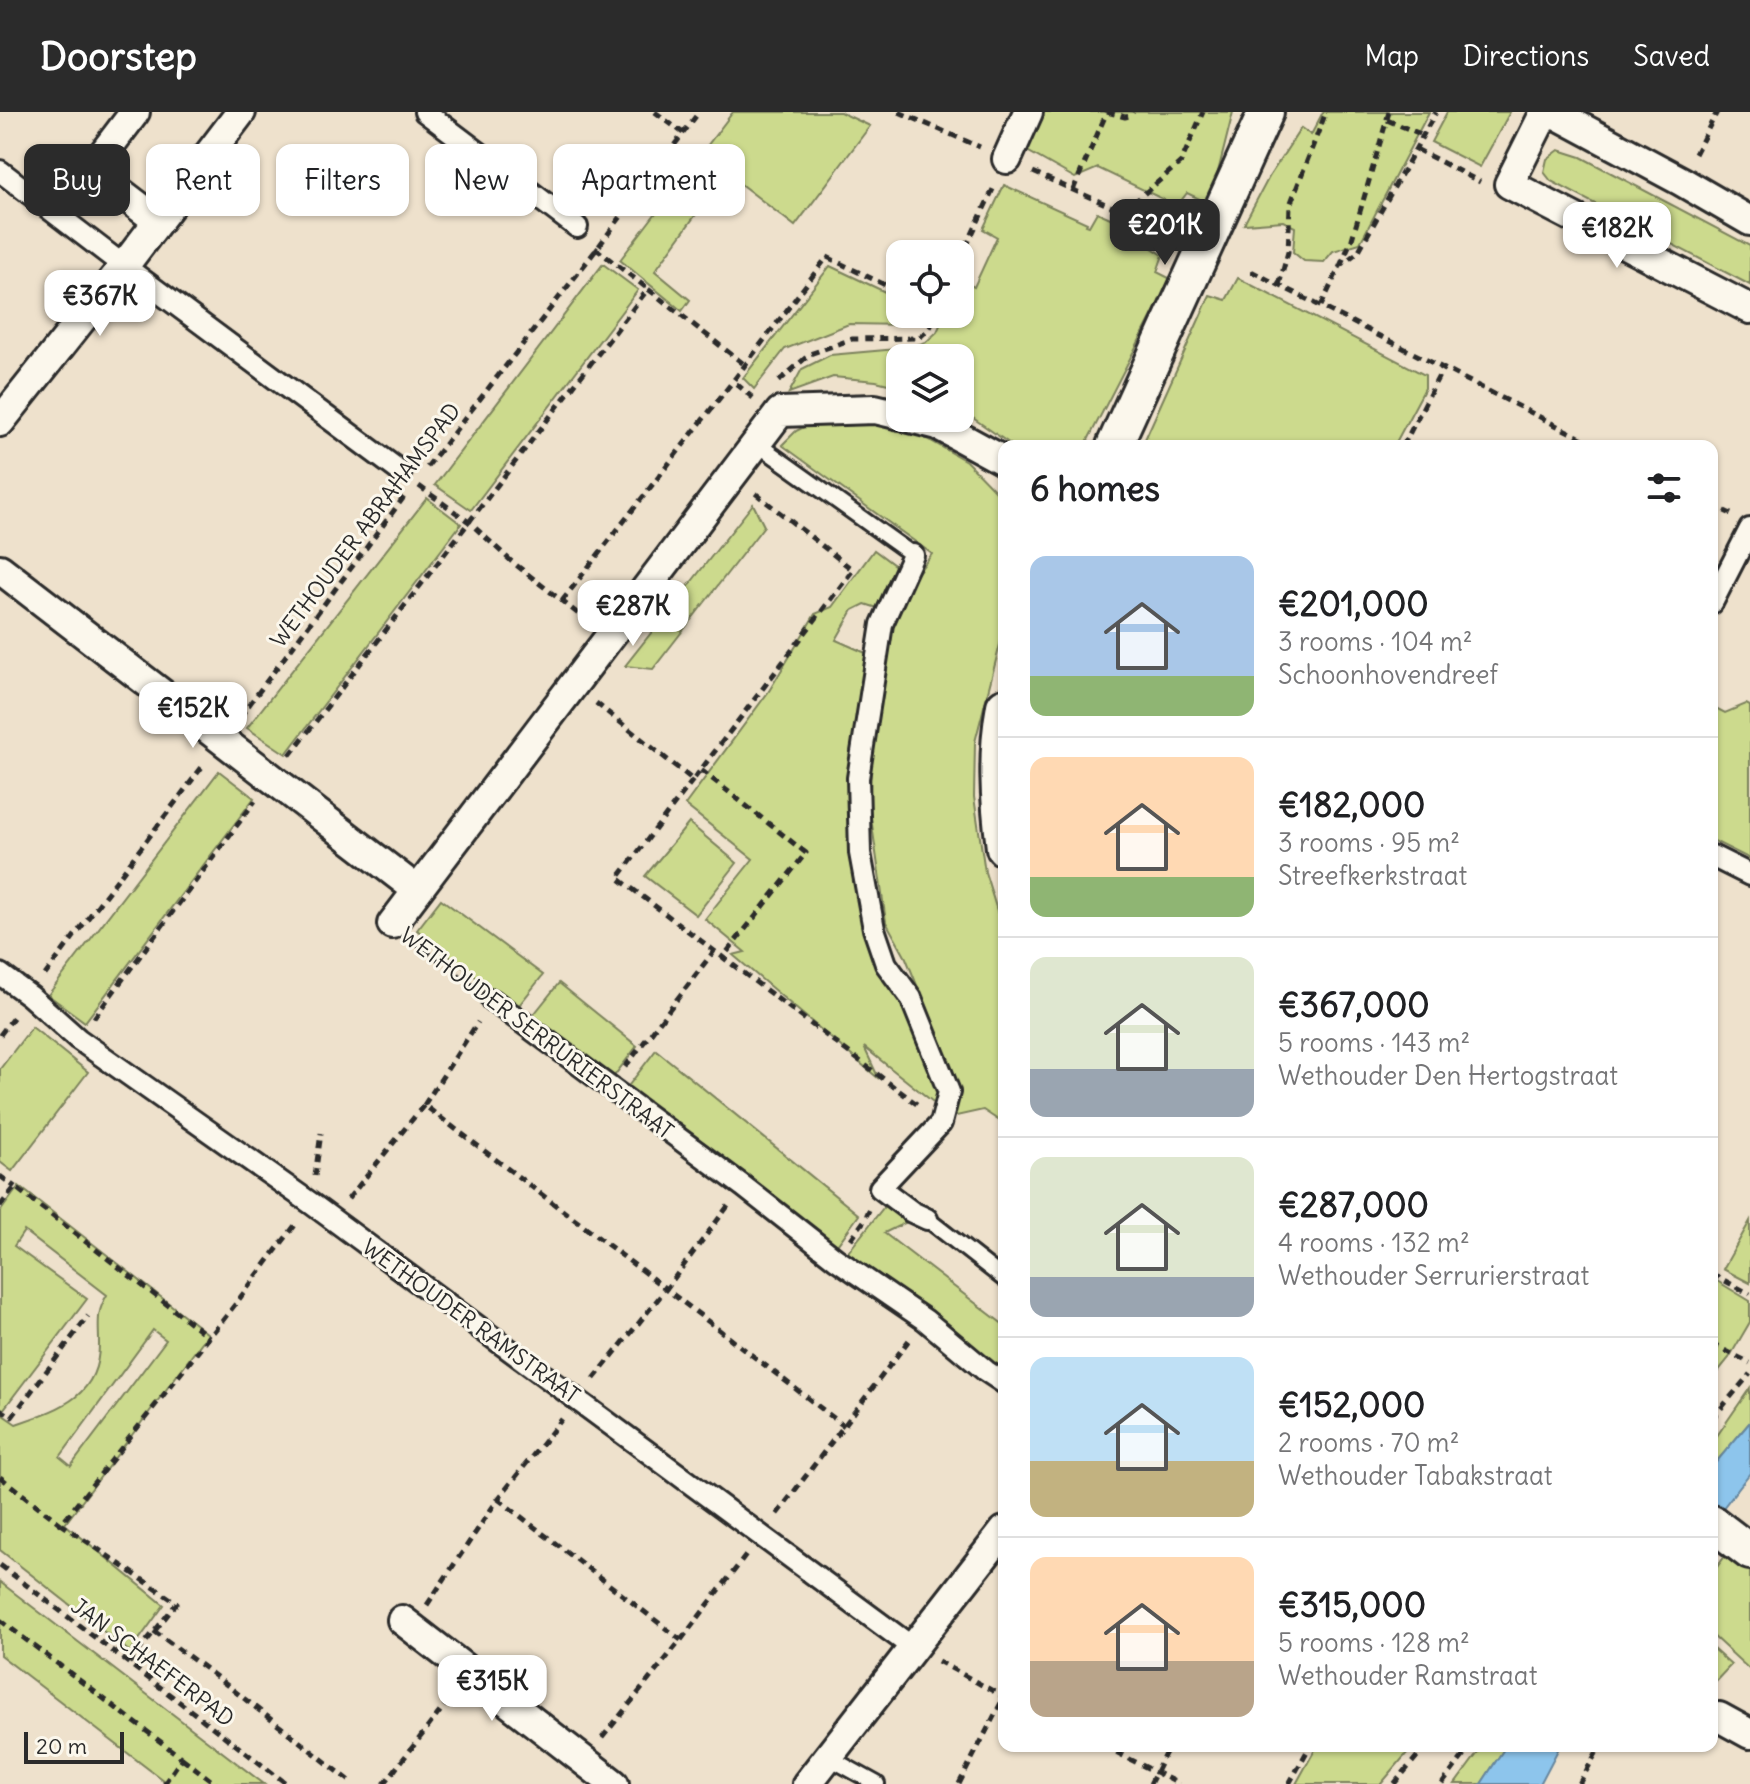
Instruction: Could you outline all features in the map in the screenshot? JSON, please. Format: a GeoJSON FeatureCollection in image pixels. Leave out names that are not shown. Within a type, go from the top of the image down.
{"type":"FeatureCollection","features":[{"type":"Feature","properties":{"kind":"street"},"geometry":{"type":"LineString","coordinates":[[135,112],[91,170],[158,221]]}},
{"type":"Feature","properties":{"kind":"street"},"geometry":{"type":"LineString","coordinates":[[0,422],[241,112]]}},
{"type":"Feature","properties":{"kind":"street"},"geometry":{"type":"LineString","coordinates":[[425,112],[577,227]]}},
{"type":"Feature","properties":{"kind":"street"},"geometry":{"type":"LineString","coordinates":[[1007,159],[1028,112]]}},
{"type":"Feature","properties":{"kind":"street"},"geometry":{"type":"LineString","coordinates":[[1117,440],[1266,112]]}},
{"type":"Feature","properties":{"kind":"street"},"geometry":{"type":"LineString","coordinates":[[1545,112],[1509,184],[1750,309]]}},
{"type":"Feature","properties":{"kind":"street"},"geometry":{"type":"LineString","coordinates":[[1552,112],[1750,221]]}},
{"type":"Feature","properties":{"kind":"street"},"geometry":{"type":"LineString","coordinates":[[0,171],[408,477]]}},
{"type":"Feature","properties":{"kind":"street"},"geometry":{"type":"LineString","coordinates":[[778,414],[875,409],[886,412]]}},
{"type":"Feature","properties":{"kind":"street","name":"WETHOUDER SERRURIERSTRAAT"},"geometry":{"type":"LineString","coordinates":[[392,924],[778,414]]}},
{"type":"Feature","properties":{"kind":"street"},"geometry":{"type":"LineString","coordinates":[[951,432],[998,458]]}},
{"type":"Feature","properties":{"kind":"street"},"geometry":{"type":"LineString","coordinates":[[1718,591],[1750,529]]}},
{"type":"Feature","properties":{"kind":"street"},"geometry":{"type":"LineString","coordinates":[[913,555],[882,624],[858,778],[860,853],[874,929],[886,964],[911,998],[949,1092],[941,1123],[880,1188],[912,1212],[927,1219]]}},
{"type":"Feature","properties":{"kind":"street"},"geometry":{"type":"LineString","coordinates":[[0,569],[417,890]]}},
{"type":"Feature","properties":{"kind":"street"},"geometry":{"type":"LineString","coordinates":[[998,753],[998,784]]}},
{"type":"Feature","properties":{"kind":"street"},"geometry":{"type":"LineString","coordinates":[[1718,859],[1750,875]]}},
{"type":"Feature","properties":{"kind":"street","name":"WETHOUDER RAMSTRAAT"},"geometry":{"type":"LineString","coordinates":[[0,974],[78,1039],[333,1219],[912,1647]]}},
{"type":"Feature","properties":{"kind":"street","name":"WETHOUDER SERRURIERSTRAAT"},"geometry":{"type":"LineString","coordinates":[[492,1000],[836,1259],[925,1320],[998,1379]]}},
{"type":"Feature","properties":{"kind":"street"},"geometry":{"type":"LineString","coordinates":[[807,1784],[912,1647],[998,1542]]}},
{"type":"Feature","properties":{"kind":"street"},"geometry":{"type":"LineString","coordinates":[[407,1623],[614,1784]]}},
{"type":"Feature","properties":{"kind":"street"},"geometry":{"type":"LineString","coordinates":[[1719,1717],[1750,1734]]}},
{"type":"Feature","properties":{"kind":"lane"},"geometry":{"type":"LineString","coordinates":[[756,443],[913,555]]}},
{"type":"Feature","properties":{"kind":"lane"},"geometry":{"type":"LineString","coordinates":[[927,1219],[998,1274]]}},
{"type":"Feature","properties":{"kind":"lane"},"geometry":{"type":"LineString","coordinates":[[828,1757],[877,1784]]}},
{"type":"Feature","properties":{"kind":"path"},"geometry":{"type":"LineString","coordinates":[[655,112],[683,133]]}},
{"type":"Feature","properties":{"kind":"path","name":"WETHOUDER ABRAHAMSPAD"},"geometry":{"type":"LineString","coordinates":[[0,1035],[223,740],[408,477],[596,250],[699,112]]}},
{"type":"Feature","properties":{"kind":"path"},"geometry":{"type":"LineString","coordinates":[[1073,190],[1107,112],[1125,117],[1133,112]]}},
{"type":"Feature","properties":{"kind":"path"},"geometry":{"type":"LineString","coordinates":[[1123,212],[1181,162],[1203,112]]}},
{"type":"Feature","properties":{"kind":"path"},"geometry":{"type":"LineString","coordinates":[[1279,285],[1288,252],[1290,205],[1326,112]]}},
{"type":"Feature","properties":{"kind":"path"},"geometry":{"type":"LineString","coordinates":[[1321,306],[1352,239],[1389,112]]}},
{"type":"Feature","properties":{"kind":"path"},"geometry":{"type":"LineString","coordinates":[[1340,266],[1358,252],[1436,112]]}},
{"type":"Feature","properties":{"kind":"path"},"geometry":{"type":"LineString","coordinates":[[1681,181],[1717,112]]}},
{"type":"Feature","properties":{"kind":"path"},"geometry":{"type":"LineString","coordinates":[[1387,120],[1423,135]]}},
{"type":"Feature","properties":{"kind":"path"},"geometry":{"type":"LineString","coordinates":[[1416,149],[1481,183],[1509,184]]}},
{"type":"Feature","properties":{"kind":"path"},"geometry":{"type":"LineString","coordinates":[[969,240],[1007,159]]}},
{"type":"Feature","properties":{"kind":"path"},"geometry":{"type":"LineString","coordinates":[[577,227],[596,250],[745,365]]}},
{"type":"Feature","properties":{"kind":"path"},"geometry":{"type":"LineString","coordinates":[[562,601],[827,257],[886,285]]}},
{"type":"Feature","properties":{"kind":"path"},"geometry":{"type":"LineString","coordinates":[[1251,271],[1585,440]]}},
{"type":"Feature","properties":{"kind":"path"},"geometry":{"type":"LineString","coordinates":[[78,1039],[273,778],[648,289]]}},
{"type":"Feature","properties":{"kind":"path"},"geometry":{"type":"LineString","coordinates":[[778,414],[775,385],[810,354],[852,339],[919,338],[930,328]]}},
{"type":"Feature","properties":{"kind":"path"},"geometry":{"type":"LineString","coordinates":[[1406,440],[1443,368]]}},
{"type":"Feature","properties":{"kind":"path"},"geometry":{"type":"LineString","coordinates":[[733,381],[778,414]]}},
{"type":"Feature","properties":{"kind":"path"},"geometry":{"type":"LineString","coordinates":[[732,475],[853,570],[618,878],[941,1123]]}},
{"type":"Feature","properties":{"kind":"path"},"geometry":{"type":"LineString","coordinates":[[408,477],[469,522],[511,561],[608,638]]}},
{"type":"Feature","properties":{"kind":"path"},"geometry":{"type":"LineString","coordinates":[[573,685],[693,780]]}},
{"type":"Feature","properties":{"kind":"path"},"geometry":{"type":"LineString","coordinates":[[701,770],[806,853],[723,957]]}},
{"type":"Feature","properties":{"kind":"path","name":"WETHOUDER SERRURIERSTRAAT"},"geometry":{"type":"LineString","coordinates":[[392,924],[492,1000]]}},
{"type":"Feature","properties":{"kind":"path"},"geometry":{"type":"LineString","coordinates":[[610,1087],[714,951]]}},
{"type":"Feature","properties":{"kind":"path"},"geometry":{"type":"LineString","coordinates":[[333,1219],[424,1105],[492,1000]]}},
{"type":"Feature","properties":{"kind":"path"},"geometry":{"type":"LineString","coordinates":[[424,1105],[844,1426]]}},
{"type":"Feature","properties":{"kind":"path"},"geometry":{"type":"LineString","coordinates":[[61,1524],[312,1204],[321,1133]]}},
{"type":"Feature","properties":{"kind":"path"},"geometry":{"type":"LineString","coordinates":[[0,1176],[209,1337]]}},
{"type":"Feature","properties":{"kind":"path"},"geometry":{"type":"LineString","coordinates":[[407,1623],[498,1499],[666,1289],[743,1186]]}},
{"type":"Feature","properties":{"kind":"path"},"geometry":{"type":"LineString","coordinates":[[0,1206],[15,1187]]}},
{"type":"Feature","properties":{"kind":"path"},"geometry":{"type":"LineString","coordinates":[[836,1259],[864,1221],[880,1188]]}},
{"type":"Feature","properties":{"kind":"path"},"geometry":{"type":"LineString","coordinates":[[1718,1277],[1750,1294]]}},
{"type":"Feature","properties":{"kind":"path"},"geometry":{"type":"LineString","coordinates":[[0,1409],[12,1417],[88,1316]]}},
{"type":"Feature","properties":{"kind":"path"},"geometry":{"type":"LineString","coordinates":[[1718,1347],[1750,1363]]}},
{"type":"Feature","properties":{"kind":"path"},"geometry":{"type":"LineString","coordinates":[[1718,1409],[1750,1374]]}},
{"type":"Feature","properties":{"kind":"path"},"geometry":{"type":"LineString","coordinates":[[0,1477],[61,1524],[177,1603],[129,1663]]}},
{"type":"Feature","properties":{"kind":"path"},"geometry":{"type":"LineString","coordinates":[[498,1499],[681,1640]]}},
{"type":"Feature","properties":{"kind":"path","name":"JAN SCHAEFERPAD"},"geometry":{"type":"LineString","coordinates":[[0,1565],[287,1784]]}},
{"type":"Feature","properties":{"kind":"path"},"geometry":{"type":"LineString","coordinates":[[0,1620],[216,1784]]}},
{"type":"Feature","properties":{"kind":"path"},"geometry":{"type":"LineString","coordinates":[[154,1631],[354,1784]]}},
{"type":"Feature","properties":{"kind":"path"},"geometry":{"type":"LineString","coordinates":[[912,1647],[998,1693]]}},
{"type":"Feature","properties":{"kind":"path"},"geometry":{"type":"LineString","coordinates":[[384,1784],[470,1673]]}},
{"type":"Feature","properties":{"kind":"path"},"geometry":{"type":"LineString","coordinates":[[959,1784],[998,1708]]}},
{"type":"Feature","properties":{"kind":"path"},"geometry":{"type":"LineString","coordinates":[[1116,1752],[1179,1784]]}},
{"type":"Feature","properties":{"kind":"path"},"geometry":{"type":"LineString","coordinates":[[1150,1784],[1166,1752]]}},
{"type":"Feature","properties":{"kind":"path"},"geometry":{"type":"LineString","coordinates":[[1289,1784],[1307,1752]]}},
{"type":"Feature","properties":{"kind":"path"},"geometry":{"type":"LineString","coordinates":[[1394,1784],[1421,1752]]}},
{"type":"Feature","properties":{"kind":"path"},"geometry":{"type":"LineString","coordinates":[[1442,1784],[1466,1752]]}},
{"type":"Feature","properties":{"kind":"path"},"geometry":{"type":"LineString","coordinates":[[1579,1784],[1597,1752]]}},
{"type":"Feature","properties":{"kind":"path"},"geometry":{"type":"LineString","coordinates":[[164,1784],[182,1758]]}},
{"type":"Feature","properties":{"kind":"green space"},"geometry":{"type":"Polygon","coordinates":[[[733,112],[840,112],[870,126],[795,226],[745,188],[745,144],[709,144],[733,112]]]}},
{"type":"Feature","properties":{"kind":"green space"},"geometry":{"type":"Polygon","coordinates":[[[1039,112],[1233,112],[1210,204],[1187,193],[1177,206],[1098,168],[1075,178],[1022,148],[1039,112]]]}},
{"type":"Feature","properties":{"kind":"green space"},"geometry":{"type":"Polygon","coordinates":[[[1323,112],[1429,112],[1360,243],[1333,251],[1324,262],[1304,261],[1293,252],[1295,227],[1283,221],[1244,224],[1269,177],[1301,128],[1311,135],[1323,112]]]}},
{"type":"Feature","properties":{"kind":"green space"},"geometry":{"type":"Polygon","coordinates":[[[1447,112],[1510,112],[1480,167],[1431,142],[1447,112]]]}},
{"type":"Feature","properties":{"kind":"green space"},"geometry":{"type":"Polygon","coordinates":[[[1559,150],[1581,157],[1750,246],[1750,285],[1551,181],[1544,172],[1547,159],[1559,150]]]}},
{"type":"Feature","properties":{"kind":"green space"},"geometry":{"type":"Polygon","coordinates":[[[1004,185],[1089,226],[1097,212],[1151,236],[1146,244],[1163,255],[1157,272],[1171,279],[1088,440],[1004,440],[974,419],[974,344],[920,344],[939,328],[974,328],[974,287],[997,237],[983,229],[1004,185]]]}},
{"type":"Feature","properties":{"kind":"green space"},"geometry":{"type":"Polygon","coordinates":[[[654,216],[695,216],[655,271],[690,300],[682,311],[620,260],[654,216]]]}},
{"type":"Feature","properties":{"kind":"green space"},"geometry":{"type":"Polygon","coordinates":[[[603,264],[638,290],[471,510],[435,485],[603,264]]]}},
{"type":"Feature","properties":{"kind":"green space"},"geometry":{"type":"Polygon","coordinates":[[[830,266],[886,292],[886,325],[849,324],[785,349],[754,389],[743,378],[830,266]]]}},
{"type":"Feature","properties":{"kind":"green space"},"geometry":{"type":"Polygon","coordinates":[[[1238,278],[1425,375],[1425,388],[1397,440],[1145,440],[1210,295],[1226,300],[1238,278]]]}},
{"type":"Feature","properties":{"kind":"green space"},"geometry":{"type":"Polygon","coordinates":[[[886,350],[886,384],[833,377],[789,393],[802,369],[830,355],[886,350]]]}},
{"type":"Feature","properties":{"kind":"green space"},"geometry":{"type":"Polygon","coordinates":[[[822,418],[886,422],[886,432],[912,432],[966,461],[998,494],[998,652],[975,742],[974,797],[985,872],[998,914],[998,1120],[983,1110],[952,1117],[864,1047],[879,1079],[733,955],[745,952],[705,919],[753,859],[685,805],[769,691],[815,614],[832,607],[874,550],[913,579],[932,554],[782,445],[796,431],[822,418]],[[865,604],[853,610],[836,640],[868,654],[864,899],[903,1007],[934,1067],[948,1060],[906,958],[886,922],[869,804],[875,712],[890,612],[865,604]]]}},
{"type":"Feature","properties":{"kind":"green space"},"geometry":{"type":"Polygon","coordinates":[[[427,498],[461,524],[286,754],[247,728],[427,498]]]}},
{"type":"Feature","properties":{"kind":"green space"},"geometry":{"type":"Polygon","coordinates":[[[753,504],[764,526],[653,669],[625,666],[753,504]]]}},
{"type":"Feature","properties":{"kind":"green space"},"geometry":{"type":"Polygon","coordinates":[[[1746,704],[1750,706],[1750,859],[1718,843],[1718,709],[1725,713],[1746,704]]]}},
{"type":"Feature","properties":{"kind":"green space"},"geometry":{"type":"Polygon","coordinates":[[[219,771],[254,798],[85,1022],[48,995],[219,771]]]}},
{"type":"Feature","properties":{"kind":"green space"},"geometry":{"type":"Polygon","coordinates":[[[689,823],[737,863],[696,915],[645,876],[689,823]]]}},
{"type":"Feature","properties":{"kind":"green space"},"geometry":{"type":"Polygon","coordinates":[[[441,899],[543,975],[516,1009],[417,930],[441,899]]]}},
{"type":"Feature","properties":{"kind":"green space"},"geometry":{"type":"Polygon","coordinates":[[[559,983],[637,1046],[611,1080],[531,1018],[559,983]]]}},
{"type":"Feature","properties":{"kind":"green space"},"geometry":{"type":"Polygon","coordinates":[[[32,1027],[88,1072],[12,1171],[0,1162],[0,1069],[32,1027]]]}},
{"type":"Feature","properties":{"kind":"green space"},"geometry":{"type":"Polygon","coordinates":[[[656,1050],[859,1215],[835,1248],[626,1089],[656,1050]]]}},
{"type":"Feature","properties":{"kind":"green space"},"geometry":{"type":"Polygon","coordinates":[[[19,1186],[208,1334],[65,1524],[164,1605],[130,1652],[0,1550],[0,1413],[16,1424],[61,1406],[85,1388],[97,1361],[100,1313],[107,1295],[24,1231],[14,1246],[87,1299],[3,1410],[0,1407],[0,1212],[19,1186]],[[153,1330],[60,1457],[71,1466],[166,1340],[153,1330]]]}},
{"type":"Feature","properties":{"kind":"green space"},"geometry":{"type":"Polygon","coordinates":[[[887,1203],[907,1222],[884,1233],[998,1320],[998,1371],[845,1256],[887,1203]]]}},
{"type":"Feature","properties":{"kind":"green space"},"geometry":{"type":"Polygon","coordinates":[[[1750,1221],[1750,1283],[1723,1269],[1750,1221]]]}},
{"type":"Feature","properties":{"kind":"green space"},"geometry":{"type":"Polygon","coordinates":[[[1718,1282],[1750,1301],[1750,1322],[1718,1372],[1718,1282]]]}},
{"type":"Feature","properties":{"kind":"green space"},"geometry":{"type":"Polygon","coordinates":[[[1750,1388],[1750,1422],[1718,1460],[1718,1434],[1750,1388]]]}},
{"type":"Feature","properties":{"kind":"green space"},"geometry":{"type":"Polygon","coordinates":[[[1728,1552],[1750,1569],[1750,1670],[1718,1641],[1718,1566],[1728,1552]]]}},
{"type":"Feature","properties":{"kind":"green space"},"geometry":{"type":"Polygon","coordinates":[[[0,1582],[264,1784],[168,1784],[0,1655],[0,1582]]]}},
{"type":"Feature","properties":{"kind":"green space"},"geometry":{"type":"Polygon","coordinates":[[[1718,1653],[1731,1665],[1718,1679],[1718,1653]]]}},
{"type":"Feature","properties":{"kind":"green space"},"geometry":{"type":"Polygon","coordinates":[[[1314,1752],[1408,1752],[1381,1784],[1296,1784],[1314,1752]]]}},
{"type":"Feature","properties":{"kind":"green space"},"geometry":{"type":"Polygon","coordinates":[[[1479,1752],[1502,1752],[1481,1784],[1455,1784],[1479,1752]]]}},
{"type":"Feature","properties":{"kind":"water"},"geometry":{"type":"Polygon","coordinates":[[[1750,1422],[1750,1473],[1718,1514],[1718,1460],[1750,1422]]]}},
{"type":"Feature","properties":{"kind":"water"},"geometry":{"type":"Polygon","coordinates":[[[1502,1752],[1557,1752],[1540,1784],[1481,1784],[1502,1752]]]}}]}
